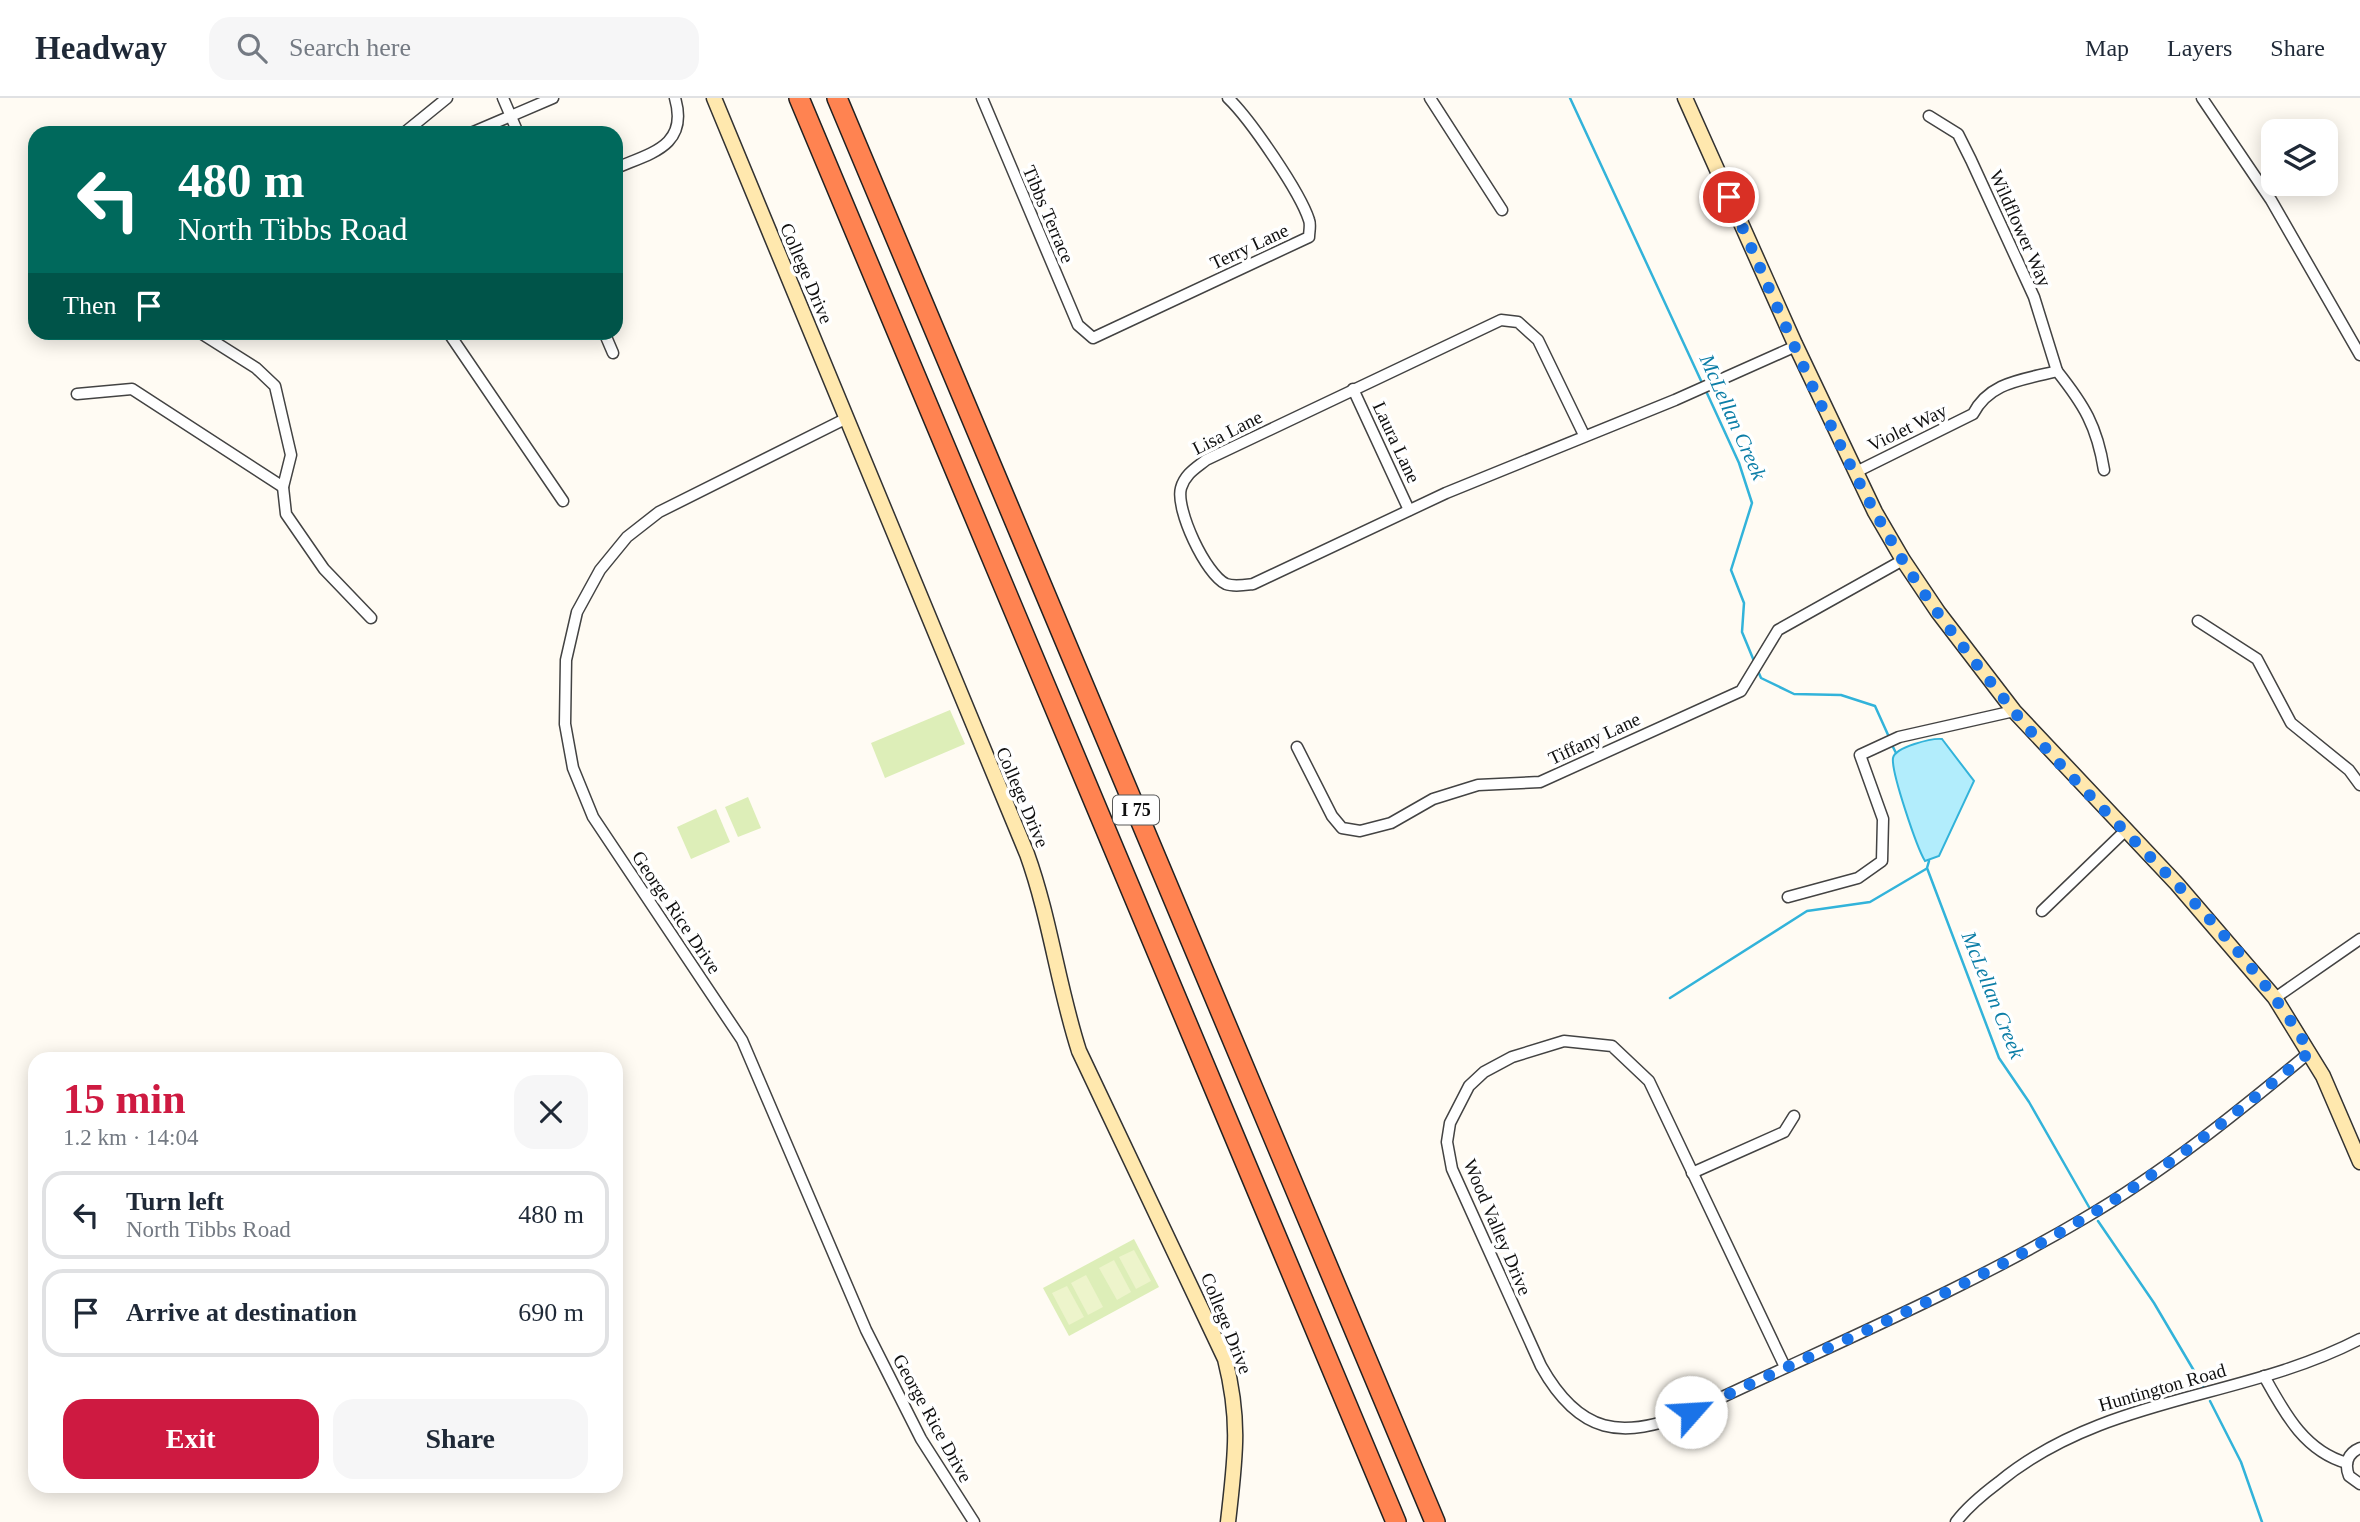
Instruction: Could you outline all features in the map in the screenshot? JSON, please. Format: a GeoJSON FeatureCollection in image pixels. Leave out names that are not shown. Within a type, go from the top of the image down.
{"type":"FeatureCollection","features":[{"type":"Feature","properties":{"kind":"highway","name":"I 75"},"geometry":{"type":"LineString","coordinates":[[799,98],[1396,1522]]}},
{"type":"Feature","properties":{"kind":"highway","name":"I 75"},"geometry":{"type":"LineString","coordinates":[[837,98],[1435,1522]]}},
{"type":"Feature","properties":{"kind":"street"},"geometry":{"type":"LineString","coordinates":[[413,126],[447,98]]}},
{"type":"Feature","properties":{"kind":"street"},"geometry":{"type":"LineString","coordinates":[[503,98],[515,126]]}},
{"type":"Feature","properties":{"kind":"street"},"geometry":{"type":"LineString","coordinates":[[487,126],[553,98]]}},
{"type":"Feature","properties":{"kind":"street"},"geometry":{"type":"LineString","coordinates":[[623,165],[664,148],[674,136],[679,121],[676,102],[688,98]]}},
{"type":"Feature","properties":{"kind":"street","name":"College Drive"},"geometry":{"type":"LineString","coordinates":[[714,98],[948,670],[1027,854],[1079,1051],[1225,1359],[1237,1412],[1237,1440],[1228,1522]]}},
{"type":"Feature","properties":{"kind":"street","name":"Tibbs Terrace"},"geometry":{"type":"LineString","coordinates":[[982,98],[1078,325],[1093,338]]}},
{"type":"Feature","properties":{"kind":"street","name":"Terry Lane"},"geometry":{"type":"LineString","coordinates":[[1093,338],[1309,236],[1310,222],[1294,192],[1258,134],[1228,98]]}},
{"type":"Feature","properties":{"kind":"street"},"geometry":{"type":"LineString","coordinates":[[1430,98],[1502,209]]}},
{"type":"Feature","properties":{"kind":"street"},"geometry":{"type":"LineString","coordinates":[[1685,98],[1796,346],[1856,472],[1903,560],[1938,612],[2014,711],[2186,894],[2275,998],[2310,1052],[2360,1162]]}},
{"type":"Feature","properties":{"kind":"street"},"geometry":{"type":"LineString","coordinates":[[2202,98],[2271,200],[2360,355]]}},
{"type":"Feature","properties":{"kind":"street","name":"Wildflower Way"},"geometry":{"type":"LineString","coordinates":[[1930,116],[1958,134],[1971,160],[2034,297],[2057,371]]}},
{"type":"Feature","properties":{"kind":"street","name":"Lisa Lane"},"geometry":{"type":"LineString","coordinates":[[1584,435],[1538,340],[1518,322],[1501,320],[1206,460],[1187,474],[1181,489],[1180,505],[1201,555],[1212,573],[1226,584],[1253,584],[1409,510],[1584,435],[1675,400],[1796,346]]}},
{"type":"Feature","properties":{"kind":"street"},"geometry":{"type":"LineString","coordinates":[[212,340],[256,368],[275,386],[291,455],[283,487],[286,514],[324,569],[371,618]]}},
{"type":"Feature","properties":{"kind":"street"},"geometry":{"type":"LineString","coordinates":[[453,340],[563,501]]}},
{"type":"Feature","properties":{"kind":"street"},"geometry":{"type":"LineString","coordinates":[[607,340],[613,353]]}},
{"type":"Feature","properties":{"kind":"street"},"geometry":{"type":"LineString","coordinates":[[2057,371],[2090,415],[2099,438],[2104,470]]}},
{"type":"Feature","properties":{"kind":"street","name":"Violet Way"},"geometry":{"type":"LineString","coordinates":[[1856,472],[1973,414],[1982,398],[2003,386],[2057,371]]}},
{"type":"Feature","properties":{"kind":"street"},"geometry":{"type":"LineString","coordinates":[[77,394],[132,389],[283,487]]}},
{"type":"Feature","properties":{"kind":"street","name":"Laura Lane"},"geometry":{"type":"LineString","coordinates":[[1353,389],[1409,510]]}},
{"type":"Feature","properties":{"kind":"street","name":"George Rice Drive"},"geometry":{"type":"LineString","coordinates":[[847,418],[659,512],[619,546],[588,590],[570,634],[564,688],[565,724],[573,768],[593,817],[742,1040],[866,1330],[921,1438],[974,1522]]}},
{"type":"Feature","properties":{"kind":"street","name":"Tiffany Lane"},"geometry":{"type":"LineString","coordinates":[[1297,747],[1332,816],[1342,828],[1360,831],[1391,822],[1433,799],[1478,785],[1540,782],[1609,748],[1717,704],[1741,691],[1778,630],[1903,560]]}},
{"type":"Feature","properties":{"kind":"street"},"geometry":{"type":"LineString","coordinates":[[2198,621],[2257,659],[2291,723],[2349,770],[2360,785]]}},
{"type":"Feature","properties":{"kind":"street"},"geometry":{"type":"LineString","coordinates":[[1788,897],[1858,878],[1882,861],[1883,819],[1860,755],[1899,737],[2014,711]]}},
{"type":"Feature","properties":{"kind":"street"},"geometry":{"type":"LineString","coordinates":[[2042,911],[2125,831]]}},
{"type":"Feature","properties":{"kind":"street"},"geometry":{"type":"LineString","coordinates":[[2275,998],[2360,939]]}},
{"type":"Feature","properties":{"kind":"street","name":"Wood Valley Drive"},"geometry":{"type":"LineString","coordinates":[[1785,1367],[1649,1081],[1612,1046],[1564,1041],[1512,1057],[1484,1072],[1469,1086],[1450,1123],[1447,1142],[1452,1169],[1541,1366],[1558,1396],[1576,1413],[1605,1425],[1635,1430],[1657,1426],[1785,1367],[1998,1265],[2084,1219],[2169,1162],[2310,1052]]}},
{"type":"Feature","properties":{"kind":"street"},"geometry":{"type":"LineString","coordinates":[[1692,1172],[1784,1132],[1794,1116]]}},
{"type":"Feature","properties":{"kind":"street","name":"Huntington Road"},"geometry":{"type":"LineString","coordinates":[[1956,1522],[1966,1509],[2027,1459],[2090,1426],[2148,1407],[2321,1360],[2360,1339]]}},
{"type":"Feature","properties":{"kind":"street"},"geometry":{"type":"LineString","coordinates":[[2264,1376],[2293,1428],[2334,1460],[2347,1463]]}},
{"type":"Feature","properties":{"kind":"street"},"geometry":{"type":"LineString","coordinates":[[2360,1448],[2352,1452],[2347,1463],[2349,1476],[2360,1484]]}},
{"type":"Feature","properties":{"kind":"green space"},"geometry":{"type":"Polygon","coordinates":[[[950,710],[965,744],[885,778],[871,743],[950,710]]]}},
{"type":"Feature","properties":{"kind":"green space"},"geometry":{"type":"Polygon","coordinates":[[[748,797],[761,828],[738,837],[725,807],[748,797]]]}},
{"type":"Feature","properties":{"kind":"green space"},"geometry":{"type":"Polygon","coordinates":[[[716,809],[730,842],[691,859],[677,827],[716,809]]]}},
{"type":"Feature","properties":{"kind":"green space"},"geometry":{"type":"Polygon","coordinates":[[[1134,1239],[1159,1287],[1069,1336],[1043,1288],[1134,1239]]]}},
{"type":"Feature","properties":{"kind":"green space"},"geometry":{"type":"Polygon","coordinates":[[[1134,1250],[1151,1281],[1136,1289],[1119,1257],[1134,1250]]]}},
{"type":"Feature","properties":{"kind":"green space"},"geometry":{"type":"Polygon","coordinates":[[[1114,1260],[1131,1292],[1117,1300],[1099,1268],[1114,1260]]]}},
{"type":"Feature","properties":{"kind":"green space"},"geometry":{"type":"Polygon","coordinates":[[[1086,1275],[1103,1307],[1088,1315],[1071,1283],[1086,1275]]]}},
{"type":"Feature","properties":{"kind":"green space"},"geometry":{"type":"Polygon","coordinates":[[[1067,1286],[1084,1317],[1069,1325],[1052,1293],[1067,1286]]]}},
{"type":"Feature","properties":{"kind":"water"},"geometry":{"type":"Polygon","coordinates":[[[1942,739],[1974,781],[1939,856],[1925,861],[1905,810],[1893,758],[1907,747],[1942,739]]]}},
{"type":"Feature","properties":{"kind":"waterway","name":"McLellan Creek"},"geometry":{"type":"LineString","coordinates":[[1570,98],[1703,385]]}},
{"type":"Feature","properties":{"kind":"waterway","name":"McLellan Creek"},"geometry":{"type":"LineString","coordinates":[[1706,391],[1739,463],[1752,503],[1731,570],[1744,603],[1742,632],[1754,661]]}},
{"type":"Feature","properties":{"kind":"waterway","name":"McLellan Creek"},"geometry":{"type":"LineString","coordinates":[[1758,671],[1761,678],[1794,694],[1841,695],[1875,706],[1889,737]]}},
{"type":"Feature","properties":{"kind":"waterway","name":"McLellan Creek"},"geometry":{"type":"LineString","coordinates":[[1891,743],[1896,753]]}},
{"type":"Feature","properties":{"kind":"waterway","name":"McLellan Creek"},"geometry":{"type":"LineString","coordinates":[[1929,861],[1927,868],[1999,1058],[2029,1102],[2089,1207]]}},
{"type":"Feature","properties":{"kind":"waterway"},"geometry":{"type":"LineString","coordinates":[[1670,998],[1807,911],[1870,902],[1926,869]]}},
{"type":"Feature","properties":{"kind":"waterway","name":"McLellan Creek"},"geometry":{"type":"LineString","coordinates":[[2098,1221],[2154,1303],[2203,1386]]}},
{"type":"Feature","properties":{"kind":"waterway","name":"McLellan Creek"},"geometry":{"type":"LineString","coordinates":[[2210,1401],[2241,1462],[2262,1522]]}},
{"type":"Feature","properties":{"kind":"route"},"geometry":{"type":"LineString","coordinates":[[1691,1412],[1998,1265],[2084,1219],[2243,1108],[2310,1052],[2275,998],[2249,966],[2177,884],[2014,711],[1938,612],[1875,512],[1729,197]]}}]}
